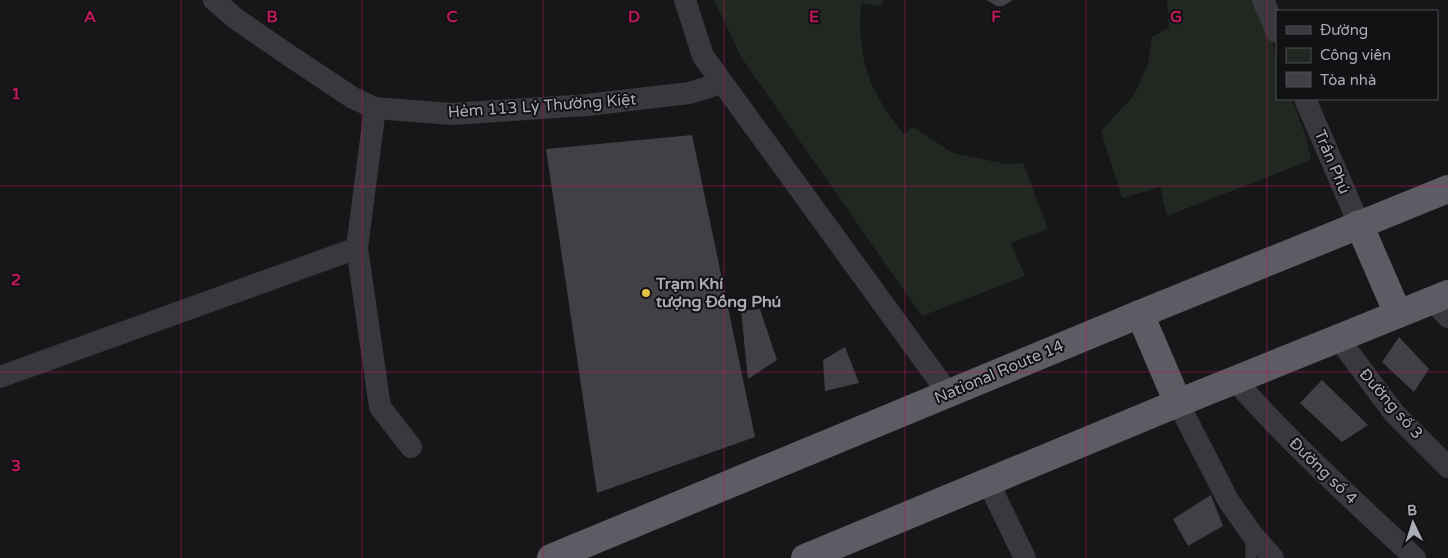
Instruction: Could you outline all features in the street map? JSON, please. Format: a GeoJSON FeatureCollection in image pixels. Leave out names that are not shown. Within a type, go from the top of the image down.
{"type":"FeatureCollection","features":[{"type":"Feature","properties":{"kind":"highway","name":"National Route 14"},"geometry":{"type":"LineString","coordinates":[[551,558],[1448,188]]}},
{"type":"Feature","properties":{"kind":"highway"},"geometry":{"type":"LineString","coordinates":[[1359,224],[1398,314]]}},
{"type":"Feature","properties":{"kind":"highway"},"geometry":{"type":"LineString","coordinates":[[805,558],[1398,314],[1443,304]]}},
{"type":"Feature","properties":{"kind":"highway"},"geometry":{"type":"LineString","coordinates":[[1140,314],[1178,403]]}},
{"type":"Feature","properties":{"kind":"street","name":"Hẻm 113 Lý Thường Kiệt"},"geometry":{"type":"LineString","coordinates":[[214,0],[236,19],[290,56],[353,98],[375,108],[452,114],[587,105],[689,93],[722,83]]}},
{"type":"Feature","properties":{"kind":"street"},"geometry":{"type":"LineString","coordinates":[[685,0],[703,56],[948,393]]}},
{"type":"Feature","properties":{"kind":"street"},"geometry":{"type":"LineString","coordinates":[[1263,0],[1276,30]]}},
{"type":"Feature","properties":{"kind":"street","name":"Trần Phú"},"geometry":{"type":"LineString","coordinates":[[1305,100],[1359,224]]}},
{"type":"Feature","properties":{"kind":"street"},"geometry":{"type":"LineString","coordinates":[[375,108],[357,248],[380,407],[411,447]]}},
{"type":"Feature","properties":{"kind":"street"},"geometry":{"type":"LineString","coordinates":[[0,378],[357,248]]}},
{"type":"Feature","properties":{"kind":"street","name":"Đường số 3"},"geometry":{"type":"LineString","coordinates":[[1338,338],[1394,413],[1448,467]]}},
{"type":"Feature","properties":{"kind":"street","name":"Đường số 4"},"geometry":{"type":"LineString","coordinates":[[1235,380],[1312,462],[1415,558]]}},
{"type":"Feature","properties":{"kind":"street"},"geometry":{"type":"LineString","coordinates":[[1178,403],[1228,500],[1251,533],[1273,558]]}},
{"type":"Feature","properties":{"kind":"street"},"geometry":{"type":"LineString","coordinates":[[988,482],[1025,558]]}},
{"type":"Feature","properties":{"kind":"lane"},"geometry":{"type":"LineString","coordinates":[[1251,533],[1252,558]]}},
{"type":"Feature","properties":{"kind":"green space"},"geometry":{"type":"Polygon","coordinates":[[[714,0],[883,0],[881,6],[861,3],[861,41],[868,73],[874,89],[892,119],[904,134],[913,127],[953,153],[1006,164],[1023,163],[1048,229],[1011,243],[1025,276],[922,316],[741,57],[714,0]]]}},
{"type":"Feature","properties":{"kind":"green space"},"geometry":{"type":"Polygon","coordinates":[[[1167,0],[1258,0],[1276,54],[1276,100],[1292,100],[1306,137],[1311,160],[1167,216],[1160,187],[1122,198],[1101,131],[1134,95],[1148,64],[1152,37],[1169,28],[1167,0]]]}},
{"type":"Feature","properties":{"kind":"building"},"geometry":{"type":"Polygon","coordinates":[[[986,0],[1013,0],[1003,6],[997,6],[986,0]]]}},
{"type":"Feature","properties":{"kind":"building","name":"Trạm Khí tượng Đồng Phú"},"geometry":{"type":"Polygon","coordinates":[[[692,135],[755,437],[597,493],[546,149],[692,135]]]}},
{"type":"Feature","properties":{"kind":"building"},"geometry":{"type":"Polygon","coordinates":[[[760,309],[777,360],[748,379],[741,311],[760,309]]]}},
{"type":"Feature","properties":{"kind":"building"},"geometry":{"type":"Polygon","coordinates":[[[1399,337],[1429,369],[1414,392],[1382,362],[1399,337]]]}},
{"type":"Feature","properties":{"kind":"building"},"geometry":{"type":"Polygon","coordinates":[[[845,347],[859,383],[825,391],[823,360],[845,347]]]}},
{"type":"Feature","properties":{"kind":"building"},"geometry":{"type":"Polygon","coordinates":[[[1322,380],[1368,425],[1342,442],[1300,403],[1322,380]]]}},
{"type":"Feature","properties":{"kind":"building"},"geometry":{"type":"Polygon","coordinates":[[[1211,495],[1223,526],[1188,546],[1173,519],[1211,495]]]}},
{"type":"Feature","properties":{"kind":"place","name":"Trạm Khí tượng Đồng Phú"},"geometry":{"type":"Point","coordinates":[646,293]}}]}
